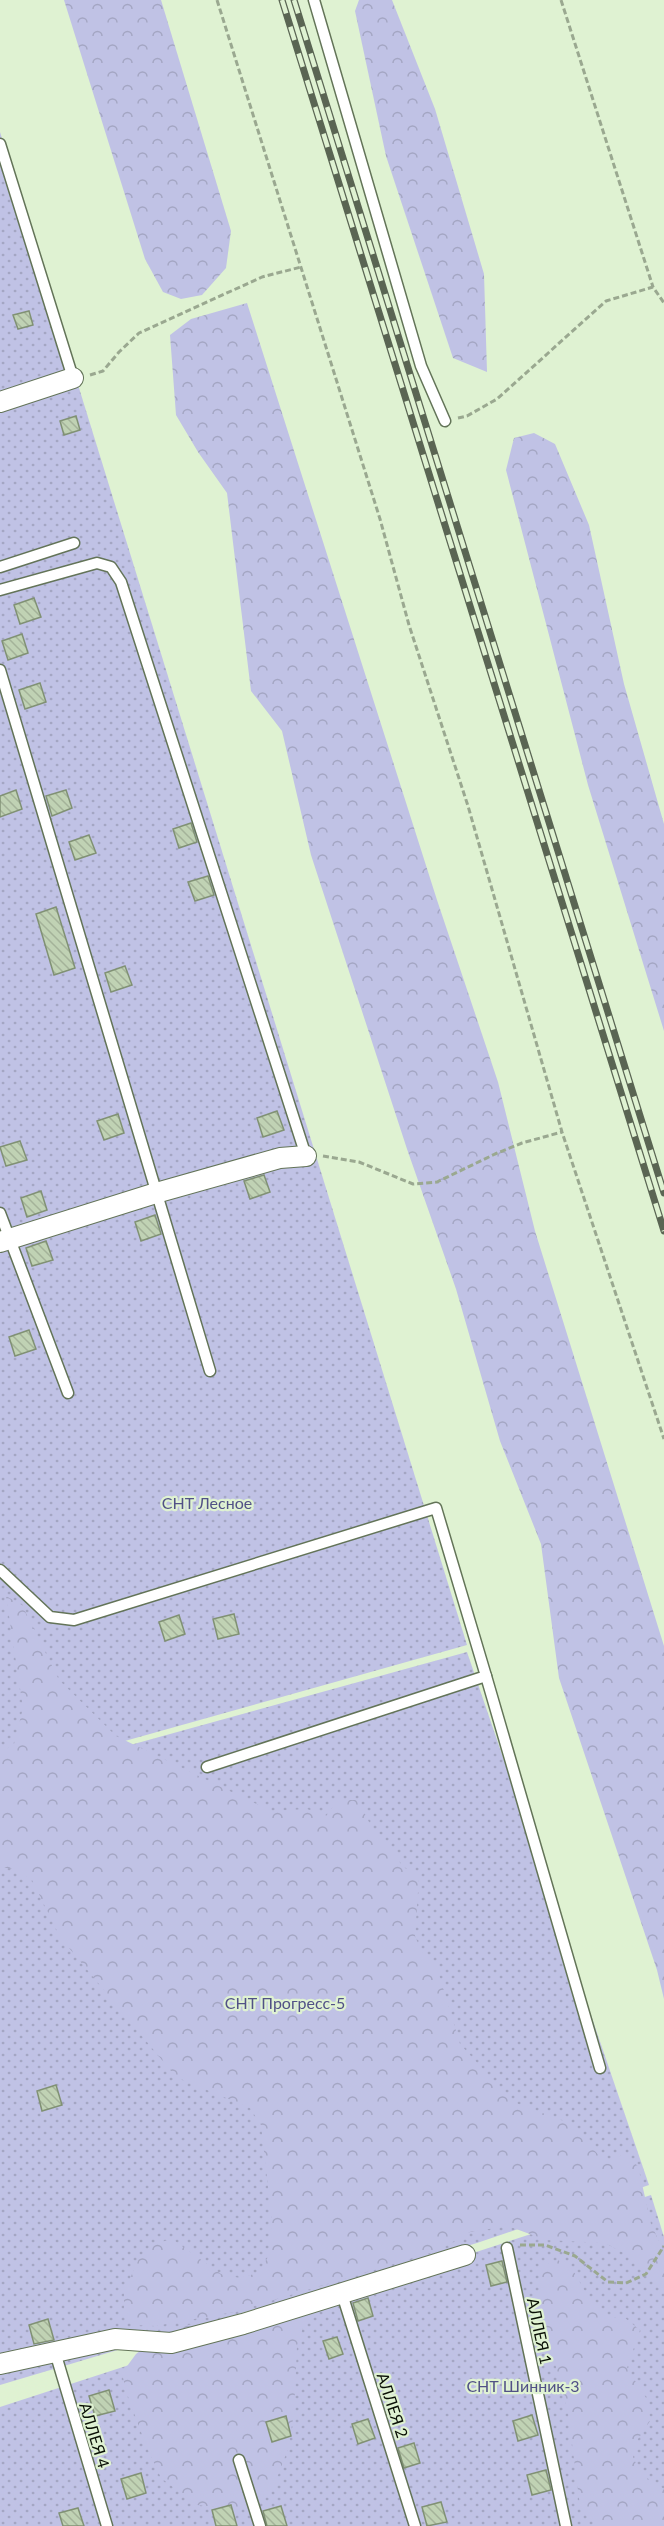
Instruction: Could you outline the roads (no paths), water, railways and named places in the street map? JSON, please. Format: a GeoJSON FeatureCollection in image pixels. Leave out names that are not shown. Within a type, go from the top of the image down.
{"type":"FeatureCollection","features":[{"type":"Feature","properties":{"kind":"street"},"geometry":{"type":"LineString","coordinates":[[0,402],[73,378]]}},
{"type":"Feature","properties":{"kind":"street"},"geometry":{"type":"LineString","coordinates":[[4,1240],[280,1158],[306,1156]]}},
{"type":"Feature","properties":{"kind":"street"},"geometry":{"type":"LineString","coordinates":[[0,2364],[114,2339],[171,2343],[342,2294],[465,2255]]}},
{"type":"Feature","properties":{"kind":"lane"},"geometry":{"type":"LineString","coordinates":[[314,0],[421,366],[445,421]]}},
{"type":"Feature","properties":{"kind":"lane"},"geometry":{"type":"LineString","coordinates":[[0,144],[73,378]]}},
{"type":"Feature","properties":{"kind":"lane"},"geometry":{"type":"LineString","coordinates":[[0,567],[74,543]]}},
{"type":"Feature","properties":{"kind":"lane"},"geometry":{"type":"LineString","coordinates":[[0,590],[97,563],[111,567],[121,582],[306,1156]]}},
{"type":"Feature","properties":{"kind":"lane"},"geometry":{"type":"LineString","coordinates":[[0,670],[210,1371]]}},
{"type":"Feature","properties":{"kind":"lane"},"geometry":{"type":"LineString","coordinates":[[0,1213],[4,1240],[68,1393]]}},
{"type":"Feature","properties":{"kind":"lane"},"geometry":{"type":"LineString","coordinates":[[0,1570],[50,1617],[74,1620],[436,1508],[600,2068]]}},
{"type":"Feature","properties":{"kind":"lane"},"geometry":{"type":"LineString","coordinates":[[207,1767],[486,1676]]}},
{"type":"Feature","properties":{"kind":"lane","name":"АЛЛЕЯ 1"},"geometry":{"type":"LineString","coordinates":[[507,2248],[566,2526]]}},
{"type":"Feature","properties":{"kind":"lane","name":"АЛЛЕЯ 2"},"geometry":{"type":"LineString","coordinates":[[342,2294],[415,2526]]}},
{"type":"Feature","properties":{"kind":"lane","name":"АЛЛЕЯ 4"},"geometry":{"type":"LineString","coordinates":[[55,2352],[108,2526]]}},
{"type":"Feature","properties":{"kind":"lane"},"geometry":{"type":"LineString","coordinates":[[239,2460],[260,2526]]}},
{"type":"Feature","properties":{"kind":"railway"},"geometry":{"type":"LineString","coordinates":[[282,0],[664,1231]]}},
{"type":"Feature","properties":{"kind":"railway"},"geometry":{"type":"LineString","coordinates":[[294,0],[664,1193]]}},
{"type":"Feature","properties":{"kind":"park label","name":"СНТ Лесное"},"geometry":{"type":"Point","coordinates":[207,1502]}},
{"type":"Feature","properties":{"kind":"park label","name":"СНТ Прогресс-5"},"geometry":{"type":"Point","coordinates":[285,2002]}},
{"type":"Feature","properties":{"kind":"park label","name":"СНТ Шинник-3"},"geometry":{"type":"Point","coordinates":[523,2385]}}]}
